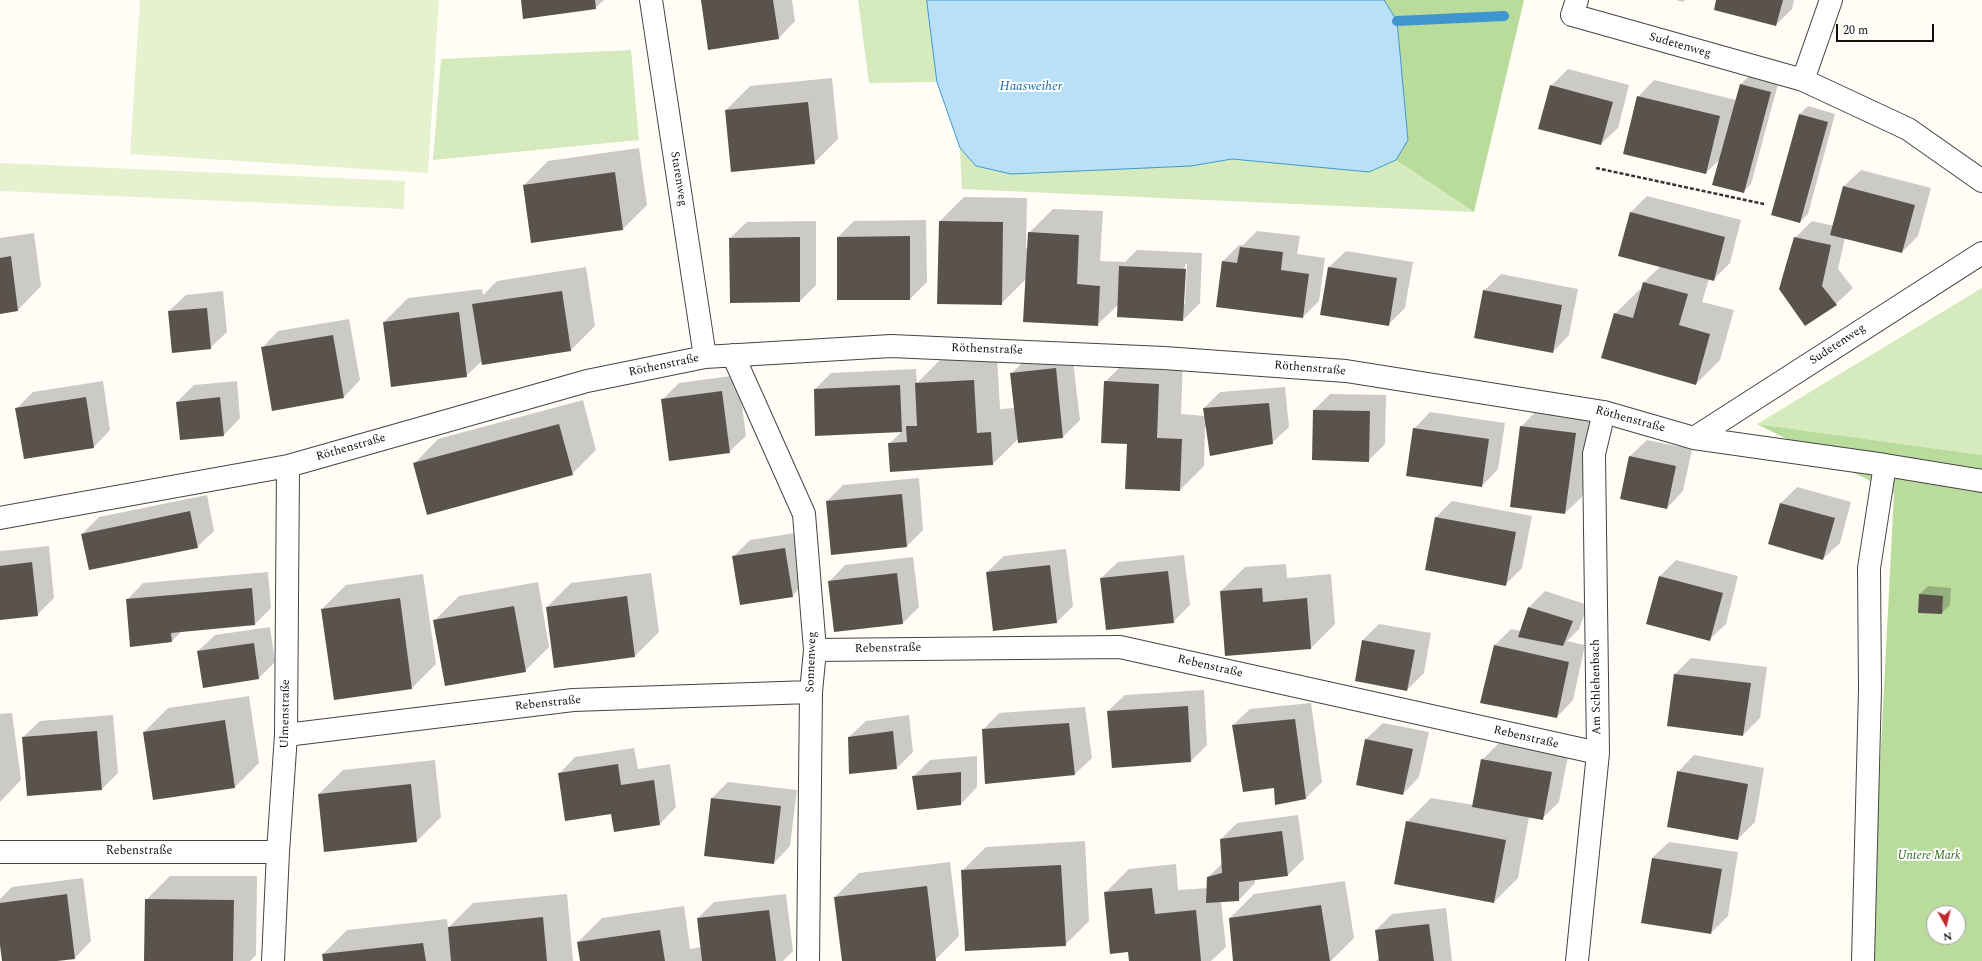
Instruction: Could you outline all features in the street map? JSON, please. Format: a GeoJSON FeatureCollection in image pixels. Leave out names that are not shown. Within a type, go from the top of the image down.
{"type":"FeatureCollection","features":[{"type":"Feature","properties":{"kind":"street","name":"Starenweg"},"geometry":{"type":"LineString","coordinates":[[651,0],[704,357]]}},
{"type":"Feature","properties":{"kind":"street","name":"Sudetenweg"},"geometry":{"type":"LineString","coordinates":[[1577,0],[1572,15],[1803,80],[1908,129],[1982,181]]}},
{"type":"Feature","properties":{"kind":"street"},"geometry":{"type":"LineString","coordinates":[[1803,80],[1831,0]]}},
{"type":"Feature","properties":{"kind":"street","name":"Sudetenweg"},"geometry":{"type":"LineString","coordinates":[[1694,438],[1982,253]]}},
{"type":"Feature","properties":{"kind":"street","name":"Röthenstraße"},"geometry":{"type":"LineString","coordinates":[[0,518],[288,466],[587,381],[704,357],[891,346],[1172,358],[1346,371],[1604,412],[1694,438],[1885,465],[1982,481]]}},
{"type":"Feature","properties":{"kind":"street","name":"Sonnenweg"},"geometry":{"type":"LineString","coordinates":[[733,355],[804,514],[815,650],[811,692],[808,961]]}},
{"type":"Feature","properties":{"kind":"street","name":"Am Schlehenbach"},"geometry":{"type":"LineString","coordinates":[[1577,961],[1598,753],[1594,454],[1604,412]]}},
{"type":"Feature","properties":{"kind":"street"},"geometry":{"type":"LineString","coordinates":[[1863,961],[1870,689],[1869,568],[1885,465]]}},
{"type":"Feature","properties":{"kind":"street","name":"Ulmenstraße"},"geometry":{"type":"LineString","coordinates":[[273,961],[278,852],[286,735],[288,466]]}},
{"type":"Feature","properties":{"kind":"street","name":"Rebenstraße"},"geometry":{"type":"LineString","coordinates":[[815,650],[1120,647],[1598,753]]}},
{"type":"Feature","properties":{"kind":"street","name":"Rebenstraße"},"geometry":{"type":"LineString","coordinates":[[286,735],[573,700],[811,692]]}},
{"type":"Feature","properties":{"kind":"street","name":"Rebenstraße"},"geometry":{"type":"LineString","coordinates":[[0,852],[278,852]]}},
{"type":"Feature","properties":{"kind":"path"},"geometry":{"type":"LineString","coordinates":[[1596,168],[1764,204]]}},
{"type":"Feature","properties":{"kind":"green space"},"geometry":{"type":"Polygon","coordinates":[[[140,0],[439,0],[428,173],[130,154],[140,0]]]}},
{"type":"Feature","properties":{"kind":"green space"},"geometry":{"type":"Polygon","coordinates":[[[858,0],[927,0],[937,82],[869,83],[858,0]]]}},
{"type":"Feature","properties":{"kind":"green space"},"geometry":{"type":"Polygon","coordinates":[[[1384,0],[1524,0],[1474,212],[1396,160],[1408,140],[1397,21],[1384,0]]]}},
{"type":"Feature","properties":{"kind":"green space"},"geometry":{"type":"Polygon","coordinates":[[[631,50],[639,140],[433,160],[441,59],[631,50]]]}},
{"type":"Feature","properties":{"kind":"green space"},"geometry":{"type":"Polygon","coordinates":[[[960,148],[976,166],[1011,174],[1191,166],[1232,159],[1369,172],[1396,160],[1474,212],[962,189],[960,148]]]}},
{"type":"Feature","properties":{"kind":"green space"},"geometry":{"type":"Polygon","coordinates":[[[0,163],[405,181],[404,209],[0,191],[0,163]]]}},
{"type":"Feature","properties":{"kind":"green space"},"geometry":{"type":"Polygon","coordinates":[[[1982,288],[1982,455],[1757,424],[1982,288]]]}},
{"type":"Feature","properties":{"kind":"green space","name":"Untere Mark"},"geometry":{"type":"Polygon","coordinates":[[[1757,424],[1982,455],[1982,961],[1870,961],[1894,493],[1757,424]]]}},
{"type":"Feature","properties":{"kind":"water","name":"Haasweiher"},"geometry":{"type":"Polygon","coordinates":[[[927,0],[1384,0],[1397,21],[1408,140],[1396,160],[1369,172],[1232,159],[1191,166],[1011,174],[976,166],[960,148],[937,82],[927,0]]]}},
{"type":"Feature","properties":{"kind":"building"},"geometry":{"type":"Polygon","coordinates":[[[521,0],[595,0],[596,9],[523,19],[521,0]]]}},
{"type":"Feature","properties":{"kind":"building"},"geometry":{"type":"Polygon","coordinates":[[[701,0],[773,0],[779,39],[708,50],[701,0]]]}},
{"type":"Feature","properties":{"kind":"building"},"geometry":{"type":"Polygon","coordinates":[[[1716,0],[1783,0],[1776,26],[1714,10],[1716,0]]]}},
{"type":"Feature","properties":{"kind":"building"},"geometry":{"type":"Polygon","coordinates":[[[1740,84],[1771,92],[1744,193],[1712,185],[1740,84]]]}},
{"type":"Feature","properties":{"kind":"building"},"geometry":{"type":"Polygon","coordinates":[[[1550,85],[1613,102],[1601,145],[1538,129],[1550,85]]]}},
{"type":"Feature","properties":{"kind":"building"},"geometry":{"type":"Polygon","coordinates":[[[1637,96],[1720,116],[1706,174],[1623,154],[1637,96]]]}},
{"type":"Feature","properties":{"kind":"building"},"geometry":{"type":"Polygon","coordinates":[[[808,102],[815,164],[731,172],[725,110],[808,102]]]}},
{"type":"Feature","properties":{"kind":"building"},"geometry":{"type":"Polygon","coordinates":[[[1799,114],[1828,122],[1800,223],[1771,215],[1799,114]]]}},
{"type":"Feature","properties":{"kind":"building"},"geometry":{"type":"Polygon","coordinates":[[[615,172],[623,230],[531,243],[523,185],[615,172]]]}},
{"type":"Feature","properties":{"kind":"building"},"geometry":{"type":"Polygon","coordinates":[[[1843,186],[1915,205],[1902,253],[1830,235],[1843,186]]]}},
{"type":"Feature","properties":{"kind":"building"},"geometry":{"type":"Polygon","coordinates":[[[1630,212],[1725,237],[1714,281],[1618,256],[1630,212]]]}},
{"type":"Feature","properties":{"kind":"building"},"geometry":{"type":"Polygon","coordinates":[[[939,221],[1003,222],[1002,305],[937,304],[939,221]]]}},
{"type":"Feature","properties":{"kind":"building"},"geometry":{"type":"Polygon","coordinates":[[[1028,232],[1079,235],[1077,284],[1100,286],[1098,326],[1023,322],[1028,232]]]}},
{"type":"Feature","properties":{"kind":"building"},"geometry":{"type":"Polygon","coordinates":[[[910,236],[910,300],[837,300],[837,237],[910,236]]]}},
{"type":"Feature","properties":{"kind":"building"},"geometry":{"type":"Polygon","coordinates":[[[800,237],[800,302],[730,303],[729,238],[800,237]]]}},
{"type":"Feature","properties":{"kind":"building"},"geometry":{"type":"Polygon","coordinates":[[[1794,237],[1831,245],[1822,286],[1837,305],[1805,326],[1779,289],[1794,237]]]}},
{"type":"Feature","properties":{"kind":"building"},"geometry":{"type":"Polygon","coordinates":[[[1240,247],[1283,252],[1281,270],[1309,274],[1303,318],[1216,307],[1222,261],[1237,263],[1240,247]]]}},
{"type":"Feature","properties":{"kind":"building"},"geometry":{"type":"Polygon","coordinates":[[[11,256],[18,311],[0,314],[0,258],[11,256]]]}},
{"type":"Feature","properties":{"kind":"building"},"geometry":{"type":"Polygon","coordinates":[[[1119,266],[1186,269],[1183,321],[1117,317],[1119,266]]]}},
{"type":"Feature","properties":{"kind":"building"},"geometry":{"type":"Polygon","coordinates":[[[1328,267],[1397,278],[1389,326],[1320,315],[1328,267]]]}},
{"type":"Feature","properties":{"kind":"building"},"geometry":{"type":"Polygon","coordinates":[[[1643,282],[1688,294],[1679,325],[1710,334],[1696,385],[1601,358],[1614,313],[1633,318],[1643,282]]]}},
{"type":"Feature","properties":{"kind":"building"},"geometry":{"type":"Polygon","coordinates":[[[1483,290],[1562,305],[1553,353],[1474,338],[1483,290]]]}},
{"type":"Feature","properties":{"kind":"building"},"geometry":{"type":"Polygon","coordinates":[[[562,291],[571,351],[482,365],[472,304],[562,291]]]}},
{"type":"Feature","properties":{"kind":"building"},"geometry":{"type":"Polygon","coordinates":[[[207,308],[211,349],[172,353],[168,311],[207,308]]]}},
{"type":"Feature","properties":{"kind":"building"},"geometry":{"type":"Polygon","coordinates":[[[459,312],[467,377],[391,387],[383,322],[459,312]]]}},
{"type":"Feature","properties":{"kind":"building"},"geometry":{"type":"Polygon","coordinates":[[[333,335],[344,398],[272,411],[261,347],[333,335]]]}},
{"type":"Feature","properties":{"kind":"building"},"geometry":{"type":"Polygon","coordinates":[[[1056,368],[1063,438],[1018,443],[1010,373],[1056,368]]]}},
{"type":"Feature","properties":{"kind":"building"},"geometry":{"type":"Polygon","coordinates":[[[974,380],[977,433],[991,432],[993,465],[890,472],[888,443],[907,442],[906,426],[917,426],[915,383],[974,380]]]}},
{"type":"Feature","properties":{"kind":"building"},"geometry":{"type":"Polygon","coordinates":[[[1104,381],[1159,384],[1157,438],[1182,439],[1180,491],[1125,489],[1127,444],[1101,443],[1104,381]]]}},
{"type":"Feature","properties":{"kind":"building"},"geometry":{"type":"Polygon","coordinates":[[[900,385],[902,432],[815,436],[814,389],[900,385]]]}},
{"type":"Feature","properties":{"kind":"building"},"geometry":{"type":"Polygon","coordinates":[[[722,391],[730,453],[669,461],[661,399],[722,391]]]}},
{"type":"Feature","properties":{"kind":"building"},"geometry":{"type":"Polygon","coordinates":[[[86,397],[94,448],[24,459],[15,408],[86,397]]]}},
{"type":"Feature","properties":{"kind":"building"},"geometry":{"type":"Polygon","coordinates":[[[220,397],[224,436],[180,440],[176,402],[220,397]]]}},
{"type":"Feature","properties":{"kind":"building"},"geometry":{"type":"Polygon","coordinates":[[[1269,403],[1273,444],[1210,456],[1203,408],[1269,403]]]}},
{"type":"Feature","properties":{"kind":"building"},"geometry":{"type":"Polygon","coordinates":[[[1313,410],[1370,411],[1369,462],[1312,460],[1313,410]]]}},
{"type":"Feature","properties":{"kind":"building"},"geometry":{"type":"Polygon","coordinates":[[[559,424],[573,475],[427,515],[413,463],[559,424]]]}},
{"type":"Feature","properties":{"kind":"building"},"geometry":{"type":"Polygon","coordinates":[[[1520,426],[1576,433],[1565,514],[1510,507],[1520,426]]]}},
{"type":"Feature","properties":{"kind":"building"},"geometry":{"type":"Polygon","coordinates":[[[1413,428],[1489,439],[1482,487],[1406,476],[1413,428]]]}},
{"type":"Feature","properties":{"kind":"building"},"geometry":{"type":"Polygon","coordinates":[[[1629,456],[1676,466],[1667,509],[1620,499],[1629,456]]]}},
{"type":"Feature","properties":{"kind":"building"},"geometry":{"type":"Polygon","coordinates":[[[902,494],[907,547],[831,555],[826,501],[902,494]]]}},
{"type":"Feature","properties":{"kind":"building"},"geometry":{"type":"Polygon","coordinates":[[[1780,503],[1835,518],[1823,560],[1768,544],[1780,503]]]}},
{"type":"Feature","properties":{"kind":"building"},"geometry":{"type":"Polygon","coordinates":[[[190,511],[198,548],[89,570],[81,534],[190,511]]]}},
{"type":"Feature","properties":{"kind":"building"},"geometry":{"type":"Polygon","coordinates":[[[1435,517],[1516,532],[1506,586],[1425,570],[1435,517]]]}},
{"type":"Feature","properties":{"kind":"building"},"geometry":{"type":"Polygon","coordinates":[[[785,548],[793,597],[740,605],[732,556],[785,548]]]}},
{"type":"Feature","properties":{"kind":"building"},"geometry":{"type":"Polygon","coordinates":[[[32,562],[38,616],[0,620],[0,566],[32,562]]]}},
{"type":"Feature","properties":{"kind":"building"},"geometry":{"type":"Polygon","coordinates":[[[1050,565],[1057,623],[993,631],[986,572],[1050,565]]]}},
{"type":"Feature","properties":{"kind":"building"},"geometry":{"type":"Polygon","coordinates":[[[1168,571],[1174,623],[1106,630],[1100,578],[1168,571]]]}},
{"type":"Feature","properties":{"kind":"building"},"geometry":{"type":"Polygon","coordinates":[[[897,573],[903,624],[834,632],[828,581],[897,573]]]}},
{"type":"Feature","properties":{"kind":"building"},"geometry":{"type":"Polygon","coordinates":[[[1659,576],[1723,593],[1710,641],[1646,624],[1659,576]]]}},
{"type":"Feature","properties":{"kind":"building"},"geometry":{"type":"Polygon","coordinates":[[[252,588],[255,625],[171,633],[172,642],[130,647],[126,599],[252,588]]]}},
{"type":"Feature","properties":{"kind":"building"},"geometry":{"type":"Polygon","coordinates":[[[1262,588],[1263,602],[1307,598],[1311,649],[1225,656],[1220,591],[1262,588]]]}},
{"type":"Feature","properties":{"kind":"building"},"geometry":{"type":"Polygon","coordinates":[[[1919,594],[1943,596],[1942,614],[1918,613],[1919,594]]]}},
{"type":"Feature","properties":{"kind":"building"},"geometry":{"type":"Polygon","coordinates":[[[627,596],[635,657],[554,668],[546,607],[627,596]]]}},
{"type":"Feature","properties":{"kind":"building"},"geometry":{"type":"Polygon","coordinates":[[[400,598],[412,689],[334,700],[321,609],[400,598]]]}},
{"type":"Feature","properties":{"kind":"building"},"geometry":{"type":"Polygon","coordinates":[[[514,606],[526,672],[445,686],[433,620],[514,606]]]}},
{"type":"Feature","properties":{"kind":"building"},"geometry":{"type":"Polygon","coordinates":[[[1528,607],[1573,621],[1563,646],[1518,637],[1528,607]]]}},
{"type":"Feature","properties":{"kind":"building"},"geometry":{"type":"Polygon","coordinates":[[[1362,640],[1415,650],[1407,691],[1355,681],[1362,640]]]}},
{"type":"Feature","properties":{"kind":"building"},"geometry":{"type":"Polygon","coordinates":[[[254,643],[259,679],[203,688],[197,651],[254,643]]]}},
{"type":"Feature","properties":{"kind":"building"},"geometry":{"type":"Polygon","coordinates":[[[1494,645],[1569,662],[1557,718],[1480,703],[1494,645]]]}},
{"type":"Feature","properties":{"kind":"building"},"geometry":{"type":"Polygon","coordinates":[[[1674,674],[1751,683],[1743,736],[1667,726],[1674,674]]]}},
{"type":"Feature","properties":{"kind":"building"},"geometry":{"type":"Polygon","coordinates":[[[1188,706],[1191,762],[1112,768],[1107,711],[1188,706]]]}},
{"type":"Feature","properties":{"kind":"building"},"geometry":{"type":"Polygon","coordinates":[[[1295,719],[1306,799],[1275,805],[1274,788],[1243,792],[1232,725],[1295,719]]]}},
{"type":"Feature","properties":{"kind":"building"},"geometry":{"type":"Polygon","coordinates":[[[225,720],[235,788],[153,800],[143,732],[225,720]]]}},
{"type":"Feature","properties":{"kind":"building"},"geometry":{"type":"Polygon","coordinates":[[[1069,723],[1075,775],[985,784],[982,729],[1069,723]]]}},
{"type":"Feature","properties":{"kind":"building"},"geometry":{"type":"Polygon","coordinates":[[[97,731],[102,790],[27,796],[22,737],[97,731]]]}},
{"type":"Feature","properties":{"kind":"building"},"geometry":{"type":"Polygon","coordinates":[[[893,731],[897,769],[849,774],[848,737],[893,731]]]}},
{"type":"Feature","properties":{"kind":"building"},"geometry":{"type":"Polygon","coordinates":[[[1365,739],[1413,749],[1403,795],[1356,785],[1365,739]]]}},
{"type":"Feature","properties":{"kind":"building"},"geometry":{"type":"Polygon","coordinates":[[[1481,759],[1552,772],[1543,820],[1472,807],[1481,759]]]}},
{"type":"Feature","properties":{"kind":"building"},"geometry":{"type":"Polygon","coordinates":[[[618,764],[621,785],[654,780],[660,825],[614,832],[611,814],[565,821],[558,773],[618,764]]]}},
{"type":"Feature","properties":{"kind":"building"},"geometry":{"type":"Polygon","coordinates":[[[1677,771],[1748,784],[1738,840],[1667,827],[1677,771]]]}},
{"type":"Feature","properties":{"kind":"building"},"geometry":{"type":"Polygon","coordinates":[[[961,772],[961,805],[917,810],[912,776],[961,772]]]}},
{"type":"Feature","properties":{"kind":"building"},"geometry":{"type":"Polygon","coordinates":[[[411,784],[417,842],[324,852],[318,794],[411,784]]]}},
{"type":"Feature","properties":{"kind":"building"},"geometry":{"type":"Polygon","coordinates":[[[711,798],[781,806],[774,864],[704,856],[711,798]]]}},
{"type":"Feature","properties":{"kind":"building"},"geometry":{"type":"Polygon","coordinates":[[[1406,821],[1506,840],[1494,903],[1394,884],[1406,821]]]}},
{"type":"Feature","properties":{"kind":"building"},"geometry":{"type":"Polygon","coordinates":[[[1282,831],[1288,876],[1239,882],[1239,901],[1206,903],[1207,877],[1222,873],[1220,839],[1282,831]]]}},
{"type":"Feature","properties":{"kind":"building"},"geometry":{"type":"Polygon","coordinates":[[[1652,858],[1722,869],[1711,934],[1641,923],[1652,858]]]}},
{"type":"Feature","properties":{"kind":"building"},"geometry":{"type":"Polygon","coordinates":[[[1061,865],[1066,946],[965,951],[961,870],[1061,865]]]}},
{"type":"Feature","properties":{"kind":"building"},"geometry":{"type":"Polygon","coordinates":[[[927,886],[936,961],[842,961],[834,897],[927,886]]]}},
{"type":"Feature","properties":{"kind":"building"},"geometry":{"type":"Polygon","coordinates":[[[1152,888],[1155,914],[1196,910],[1201,961],[1129,961],[1128,952],[1110,954],[1104,892],[1152,888]]]}},
{"type":"Feature","properties":{"kind":"building"},"geometry":{"type":"Polygon","coordinates":[[[67,894],[75,959],[57,961],[2,961],[0,945],[0,903],[67,894]]]}},
{"type":"Feature","properties":{"kind":"building"},"geometry":{"type":"Polygon","coordinates":[[[145,899],[234,900],[233,961],[144,961],[145,899]]]}},
{"type":"Feature","properties":{"kind":"building"},"geometry":{"type":"Polygon","coordinates":[[[1321,905],[1330,961],[1233,961],[1229,918],[1321,905]]]}},
{"type":"Feature","properties":{"kind":"building"},"geometry":{"type":"Polygon","coordinates":[[[769,910],[776,961],[702,961],[697,918],[769,910]]]}},
{"type":"Feature","properties":{"kind":"building"},"geometry":{"type":"Polygon","coordinates":[[[543,917],[547,961],[451,961],[448,927],[543,917]]]}},
{"type":"Feature","properties":{"kind":"building"},"geometry":{"type":"Polygon","coordinates":[[[1429,924],[1434,961],[1379,961],[1375,930],[1429,924]]]}},
{"type":"Feature","properties":{"kind":"building"},"geometry":{"type":"Polygon","coordinates":[[[660,930],[665,961],[580,961],[577,942],[660,930]]]}},
{"type":"Feature","properties":{"kind":"building"},"geometry":{"type":"Polygon","coordinates":[[[423,943],[426,961],[323,961],[322,954],[423,943]]]}},
{"type":"Feature","properties":{"kind":"waterway"},"geometry":{"type":"LineString","coordinates":[[1397,21],[1504,16]]}}]}
